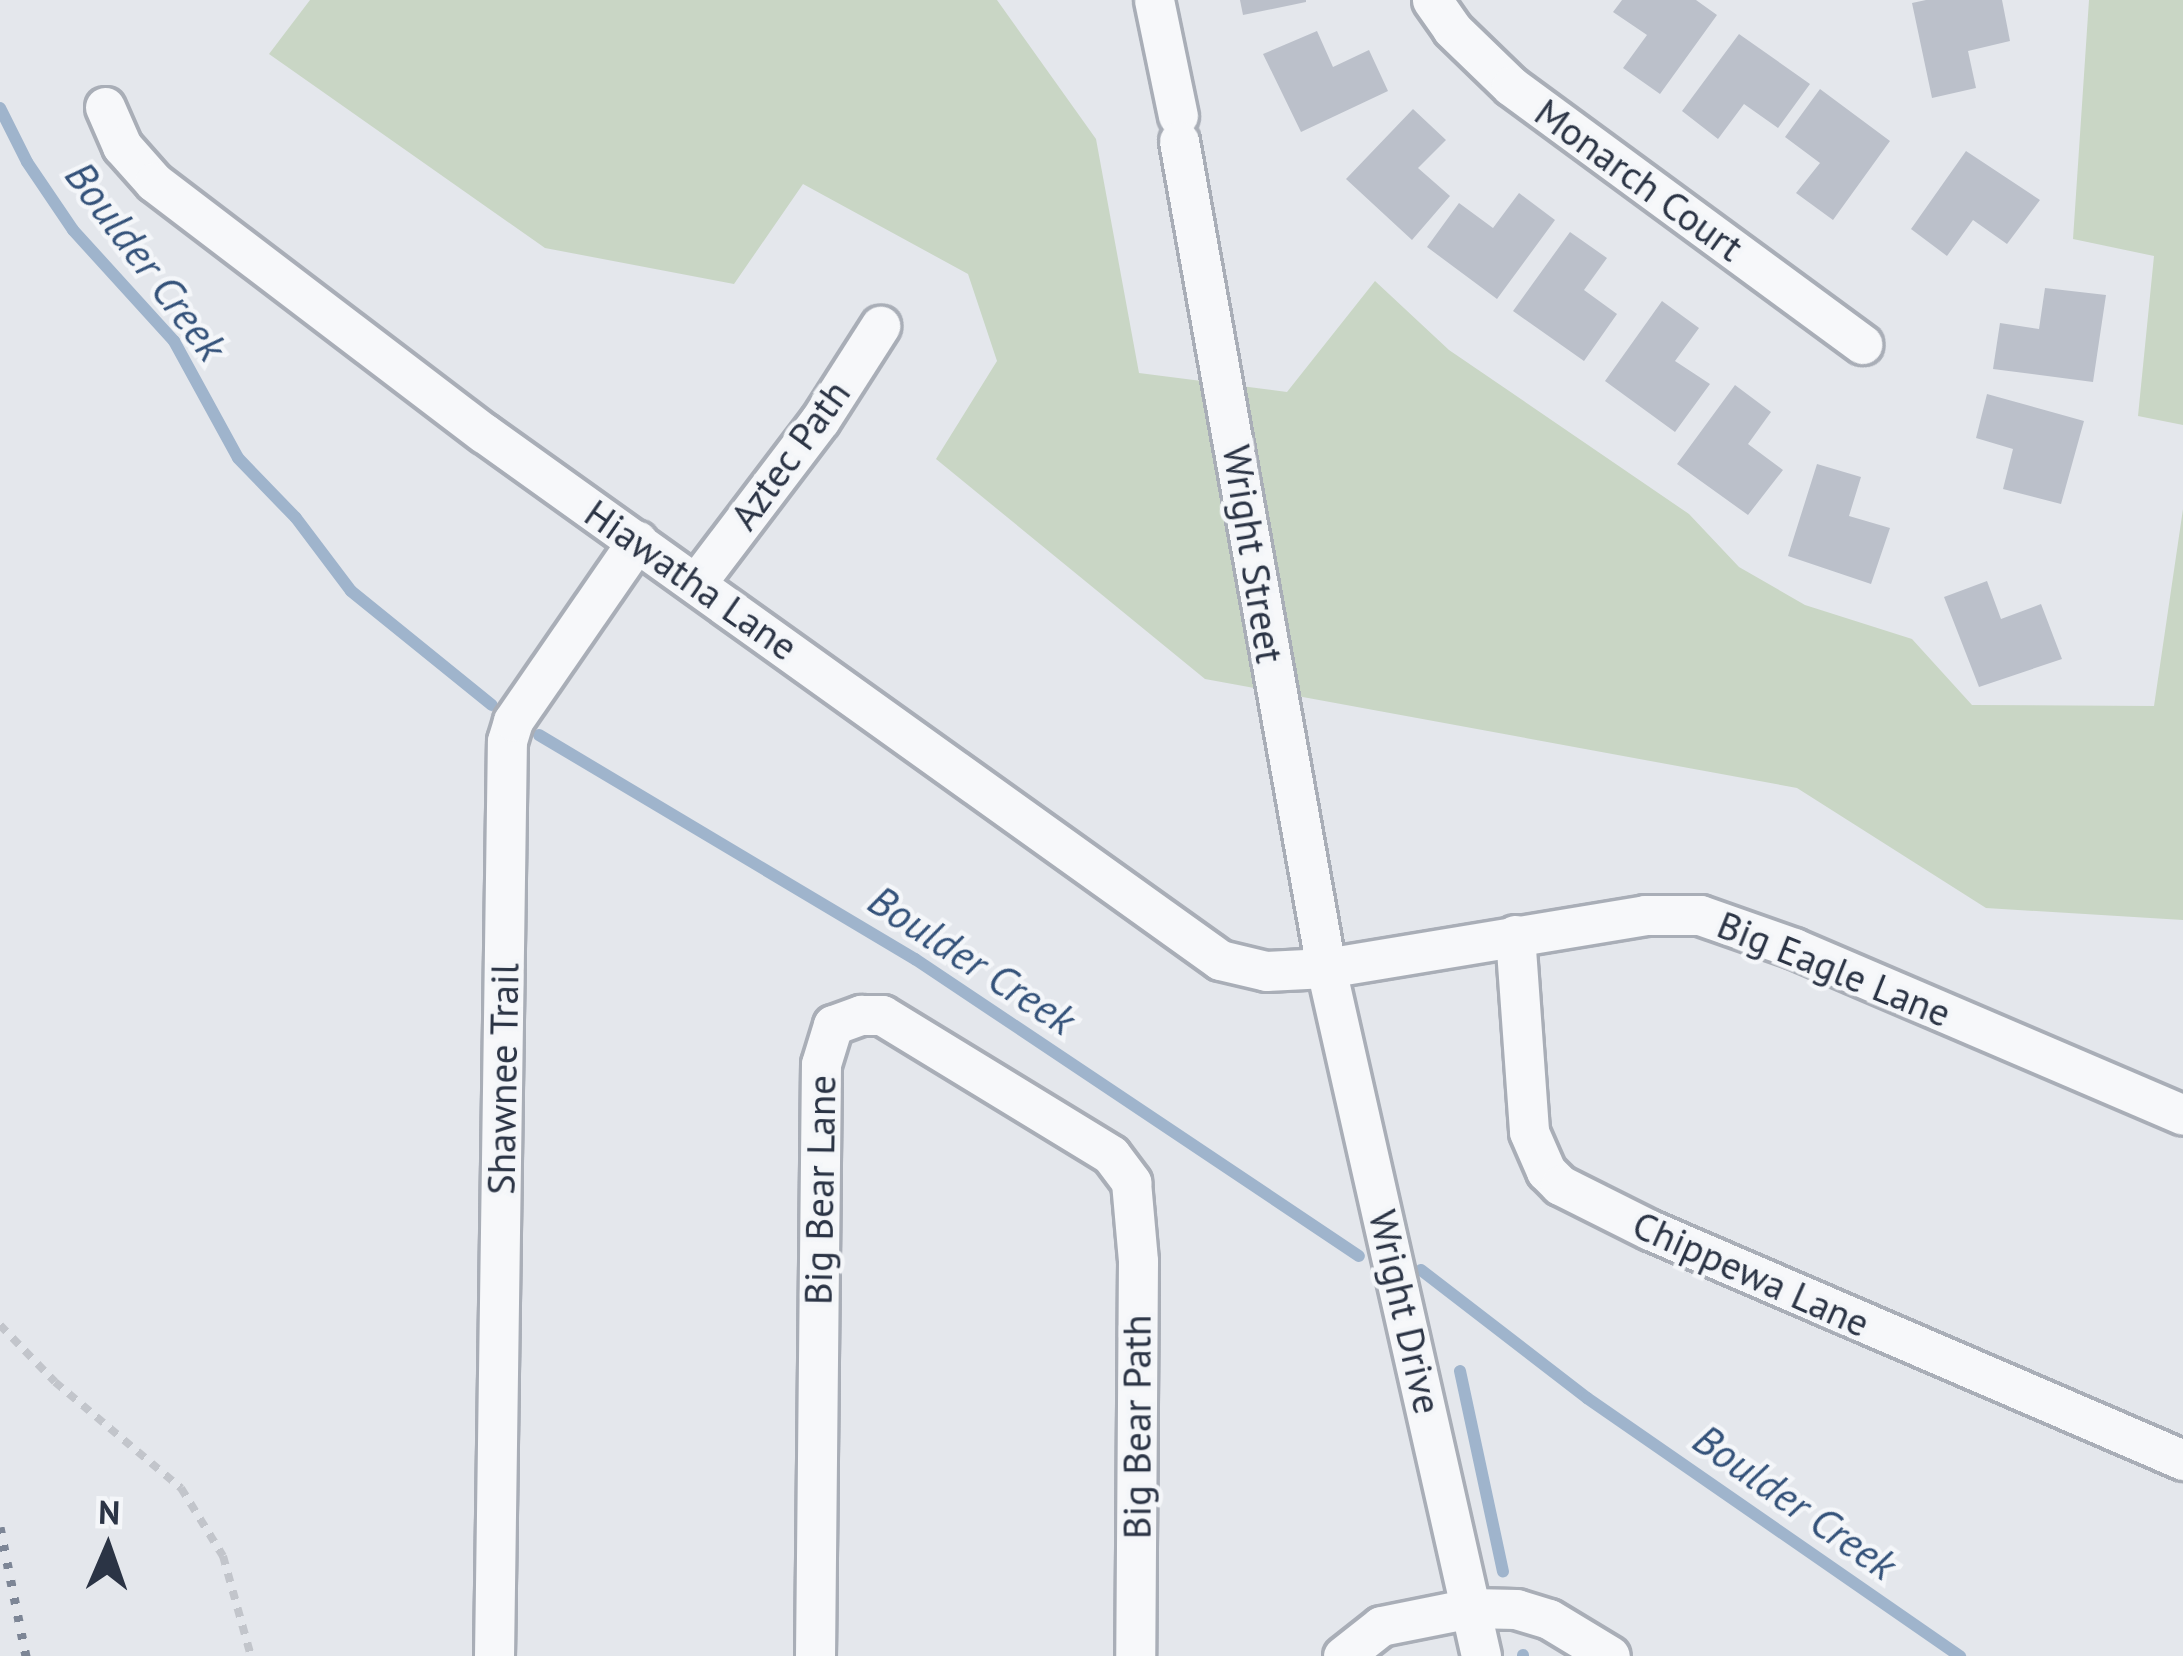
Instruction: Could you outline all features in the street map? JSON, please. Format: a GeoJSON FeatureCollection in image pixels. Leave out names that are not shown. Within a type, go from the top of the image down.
{"type":"FeatureCollection","features":[{"type":"Feature","properties":{"kind":"street","name":"Wright Street"},"geometry":{"type":"LineString","coordinates":[[1154,0],[1217,329],[1326,968]]}},
{"type":"Feature","properties":{"kind":"street","name":"Monarch Court"},"geometry":{"type":"LineString","coordinates":[[1432,0],[1452,28],[1511,86],[1862,344]]}},
{"type":"Feature","properties":{"kind":"street","name":"Hiawatha Lane"},"geometry":{"type":"LineString","coordinates":[[105,107],[132,162],[154,182],[484,433],[1206,952],[1244,969],[1326,968]]}},
{"type":"Feature","properties":{"kind":"street","name":"Aztec Path"},"geometry":{"type":"LineString","coordinates":[[697,582],[820,420],[880,326]]}},
{"type":"Feature","properties":{"kind":"street","name":"Shawnee Trail"},"geometry":{"type":"LineString","coordinates":[[494,1656],[507,741],[513,721],[637,541]]}},
{"type":"Feature","properties":{"kind":"street","name":"Big Eagle Lane"},"geometry":{"type":"LineString","coordinates":[[1326,968],[1673,912],[1700,916],[1794,949],[2183,1114]]}},
{"type":"Feature","properties":{"kind":"street","name":"Chippewa Lane"},"geometry":{"type":"LineString","coordinates":[[1515,935],[1529,1132],[1546,1171],[1560,1185],[1650,1230],[2183,1460]]}},
{"type":"Feature","properties":{"kind":"street","name":"Wright Drive"},"geometry":{"type":"LineString","coordinates":[[1326,968],[1481,1656]]}},
{"type":"Feature","properties":{"kind":"street","name":"Big Bear Lane"},"geometry":{"type":"LineString","coordinates":[[815,1656],[821,1064],[833,1025],[861,1015],[882,1016],[895,1023],[1111,1154],[1136,1197]]}},
{"type":"Feature","properties":{"kind":"street","name":"Big Bear Path"},"geometry":{"type":"LineString","coordinates":[[1135,1656],[1136,1197]]}},
{"type":"Feature","properties":{"kind":"street"},"geometry":{"type":"LineString","coordinates":[[1343,1656],[1381,1626],[1470,1608],[1516,1609],[1549,1619],[1610,1656]]}},
{"type":"Feature","properties":{"kind":"path"},"geometry":{"type":"LineString","coordinates":[[0,1325],[55,1382],[181,1488],[223,1556],[251,1656]]}},
{"type":"Feature","properties":{"kind":"green space"},"geometry":{"type":"Polygon","coordinates":[[[310,0],[997,0],[1096,139],[1139,373],[1287,392],[1375,281],[1449,350],[1689,514],[1739,567],[1805,605],[1912,639],[1972,705],[2154,706],[2183,509],[2183,920],[1986,908],[1797,788],[1205,679],[936,459],[997,361],[968,274],[803,184],[734,284],[545,248],[269,54],[310,0]]]}},
{"type":"Feature","properties":{"kind":"green space"},"geometry":{"type":"Polygon","coordinates":[[[2089,0],[2183,0],[2183,425],[2138,416],[2154,256],[2073,239],[2089,0]]]}},
{"type":"Feature","properties":{"kind":"building"},"geometry":{"type":"Polygon","coordinates":[[[1240,0],[1306,0],[1306,2],[1243,15],[1240,0]]]}},
{"type":"Feature","properties":{"kind":"building"},"geometry":{"type":"Polygon","coordinates":[[[1622,0],[1696,0],[1717,15],[1660,94],[1623,68],[1647,35],[1613,12],[1622,0]]]}},
{"type":"Feature","properties":{"kind":"building"},"geometry":{"type":"Polygon","coordinates":[[[2002,0],[2010,41],[1968,51],[1976,88],[1932,98],[1912,3],[2002,0]]]}},
{"type":"Feature","properties":{"kind":"building"},"geometry":{"type":"Polygon","coordinates":[[[1317,31],[1333,67],[1369,50],[1388,91],[1301,132],[1263,54],[1317,31]]]}},
{"type":"Feature","properties":{"kind":"building"},"geometry":{"type":"Polygon","coordinates":[[[1739,34],[1810,84],[1778,128],[1744,104],[1718,139],[1682,111],[1739,34]]]}},
{"type":"Feature","properties":{"kind":"building"},"geometry":{"type":"Polygon","coordinates":[[[1820,89],[1890,141],[1833,220],[1796,193],[1820,163],[1785,137],[1820,89]]]}},
{"type":"Feature","properties":{"kind":"building"},"geometry":{"type":"Polygon","coordinates":[[[1413,109],[1446,140],[1418,168],[1450,196],[1412,240],[1346,179],[1413,109]]]}},
{"type":"Feature","properties":{"kind":"building"},"geometry":{"type":"Polygon","coordinates":[[[1966,151],[2040,200],[2007,244],[1973,220],[1947,256],[1911,229],[1966,151]]]}},
{"type":"Feature","properties":{"kind":"building"},"geometry":{"type":"Polygon","coordinates":[[[1519,193],[1555,220],[1497,299],[1427,247],[1459,203],[1493,228],[1519,193]]]}},
{"type":"Feature","properties":{"kind":"building"},"geometry":{"type":"Polygon","coordinates":[[[1570,232],[1607,258],[1584,290],[1617,314],[1584,361],[1513,311],[1570,232]]]}},
{"type":"Feature","properties":{"kind":"building"},"geometry":{"type":"Polygon","coordinates":[[[2045,288],[2106,295],[2093,382],[1993,369],[2000,323],[2039,329],[2045,288]]]}},
{"type":"Feature","properties":{"kind":"building"},"geometry":{"type":"Polygon","coordinates":[[[1662,301],[1699,328],[1675,361],[1710,384],[1675,432],[1605,381],[1662,301]]]}},
{"type":"Feature","properties":{"kind":"building"},"geometry":{"type":"Polygon","coordinates":[[[1735,385],[1771,412],[1748,444],[1783,470],[1748,515],[1677,464],[1735,385]]]}},
{"type":"Feature","properties":{"kind":"building"},"geometry":{"type":"Polygon","coordinates":[[[1987,394],[2084,421],[2061,504],[2003,489],[2013,449],[1976,438],[1987,394]]]}},
{"type":"Feature","properties":{"kind":"building"},"geometry":{"type":"Polygon","coordinates":[[[1817,464],[1861,477],[1849,516],[1890,528],[1871,584],[1788,556],[1817,464]]]}},
{"type":"Feature","properties":{"kind":"building"},"geometry":{"type":"Polygon","coordinates":[[[1987,581],[2001,619],[2041,604],[2062,659],[1979,687],[1944,597],[1987,581]]]}},
{"type":"Feature","properties":{"kind":"waterway","name":"Boulder Creek"},"geometry":{"type":"LineString","coordinates":[[0,108],[27,162],[73,230],[174,341],[238,458],[296,518],[351,591],[492,705]]}},
{"type":"Feature","properties":{"kind":"waterway","name":"Boulder Creek"},"geometry":{"type":"LineString","coordinates":[[539,735],[915,959],[1359,1256]]}},
{"type":"Feature","properties":{"kind":"waterway","name":"Boulder Creek"},"geometry":{"type":"LineString","coordinates":[[1421,1270],[1587,1398],[1960,1656]]}},
{"type":"Feature","properties":{"kind":"waterway"},"geometry":{"type":"LineString","coordinates":[[1460,1371],[1503,1571]]}},
{"type":"Feature","properties":{"kind":"railway"},"geometry":{"type":"LineString","coordinates":[[0,1527],[26,1656]]}}]}
